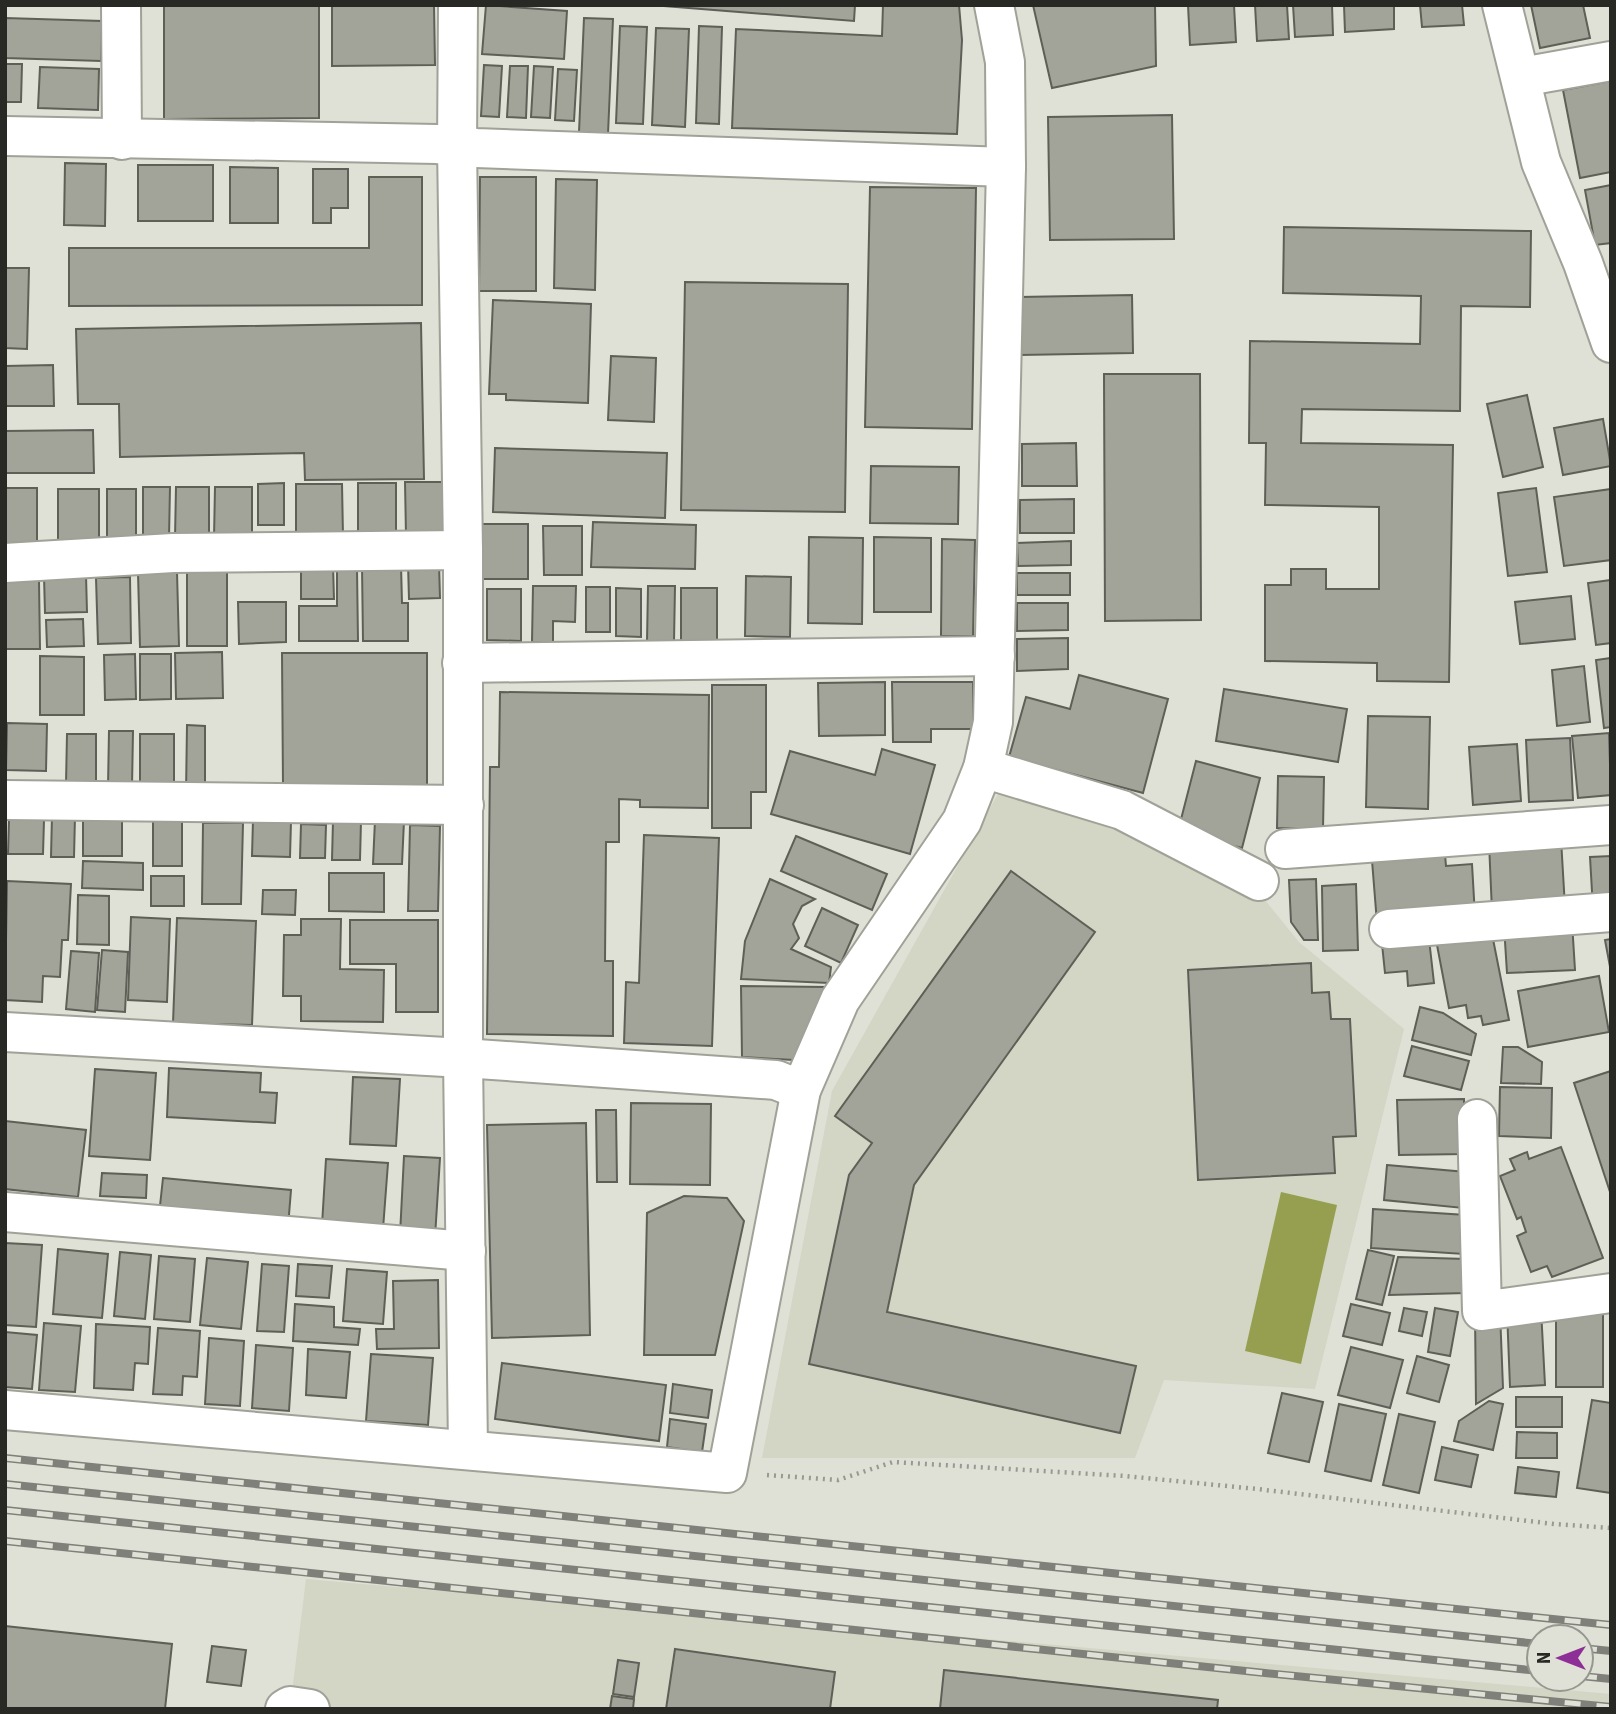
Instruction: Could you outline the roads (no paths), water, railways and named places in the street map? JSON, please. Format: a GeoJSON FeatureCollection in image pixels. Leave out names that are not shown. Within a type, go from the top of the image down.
{"type":"FeatureCollection","features":[{"type":"Feature","properties":{"kind":"street"},"geometry":{"type":"LineString","coordinates":[[121,5],[122,139]]}},
{"type":"Feature","properties":{"kind":"street"},"geometry":{"type":"LineString","coordinates":[[458,5],[457,146],[463,551],[463,1058],[468,1450]]}},
{"type":"Feature","properties":{"kind":"street"},"geometry":{"type":"LineString","coordinates":[[5,1410],[727,1473],[801,1090],[840,1000],[962,821],[983,768],[993,722],[1006,167],[1005,62],[994,5]]}},
{"type":"Feature","properties":{"kind":"street"},"geometry":{"type":"LineString","coordinates":[[1502,5],[1541,162],[1597,261],[1611,343]]}},
{"type":"Feature","properties":{"kind":"street"},"geometry":{"type":"LineString","coordinates":[[1521,77],[1611,61]]}},
{"type":"Feature","properties":{"kind":"street"},"geometry":{"type":"LineString","coordinates":[[5,136],[457,146],[1006,167]]}},
{"type":"Feature","properties":{"kind":"street"},"geometry":{"type":"LineString","coordinates":[[5,563],[173,553],[463,551]]}},
{"type":"Feature","properties":{"kind":"street"},"geometry":{"type":"LineString","coordinates":[[462,663],[995,656]]}},
{"type":"Feature","properties":{"kind":"street"},"geometry":{"type":"LineString","coordinates":[[983,768],[1122,810],[1259,881]]}},
{"type":"Feature","properties":{"kind":"street"},"geometry":{"type":"LineString","coordinates":[[5,800],[464,805]]}},
{"type":"Feature","properties":{"kind":"street"},"geometry":{"type":"LineString","coordinates":[[1286,849],[1611,825]]}},
{"type":"Feature","properties":{"kind":"street"},"geometry":{"type":"LineString","coordinates":[[1389,929],[1611,912]]}},
{"type":"Feature","properties":{"kind":"street"},"geometry":{"type":"LineString","coordinates":[[5,1032],[463,1058],[776,1080],[801,1090]]}},
{"type":"Feature","properties":{"kind":"street"},"geometry":{"type":"LineString","coordinates":[[1476,1119],[1482,1311],[1611,1293]]}},
{"type":"Feature","properties":{"kind":"street"},"geometry":{"type":"LineString","coordinates":[[5,1212],[466,1251]]}},
{"type":"Feature","properties":{"kind":"street"},"geometry":{"type":"LineString","coordinates":[[285,1709],[290,1706],[310,1709]]}},
{"type":"Feature","properties":{"kind":"railway"},"geometry":{"type":"LineString","coordinates":[[5,1458],[1611,1625]]}},
{"type":"Feature","properties":{"kind":"railway"},"geometry":{"type":"LineString","coordinates":[[5,1484],[1525,1643]]}},
{"type":"Feature","properties":{"kind":"railway"},"geometry":{"type":"LineString","coordinates":[[5,1510],[1525,1670]]}},
{"type":"Feature","properties":{"kind":"railway"},"geometry":{"type":"LineString","coordinates":[[5,1541],[1611,1707]]}},
{"type":"Feature","properties":{"kind":"railway"},"geometry":{"type":"LineString","coordinates":[[1595,1649],[1611,1651]]}},
{"type":"Feature","properties":{"kind":"railway"},"geometry":{"type":"LineString","coordinates":[[1595,1677],[1611,1679]]}}]}
